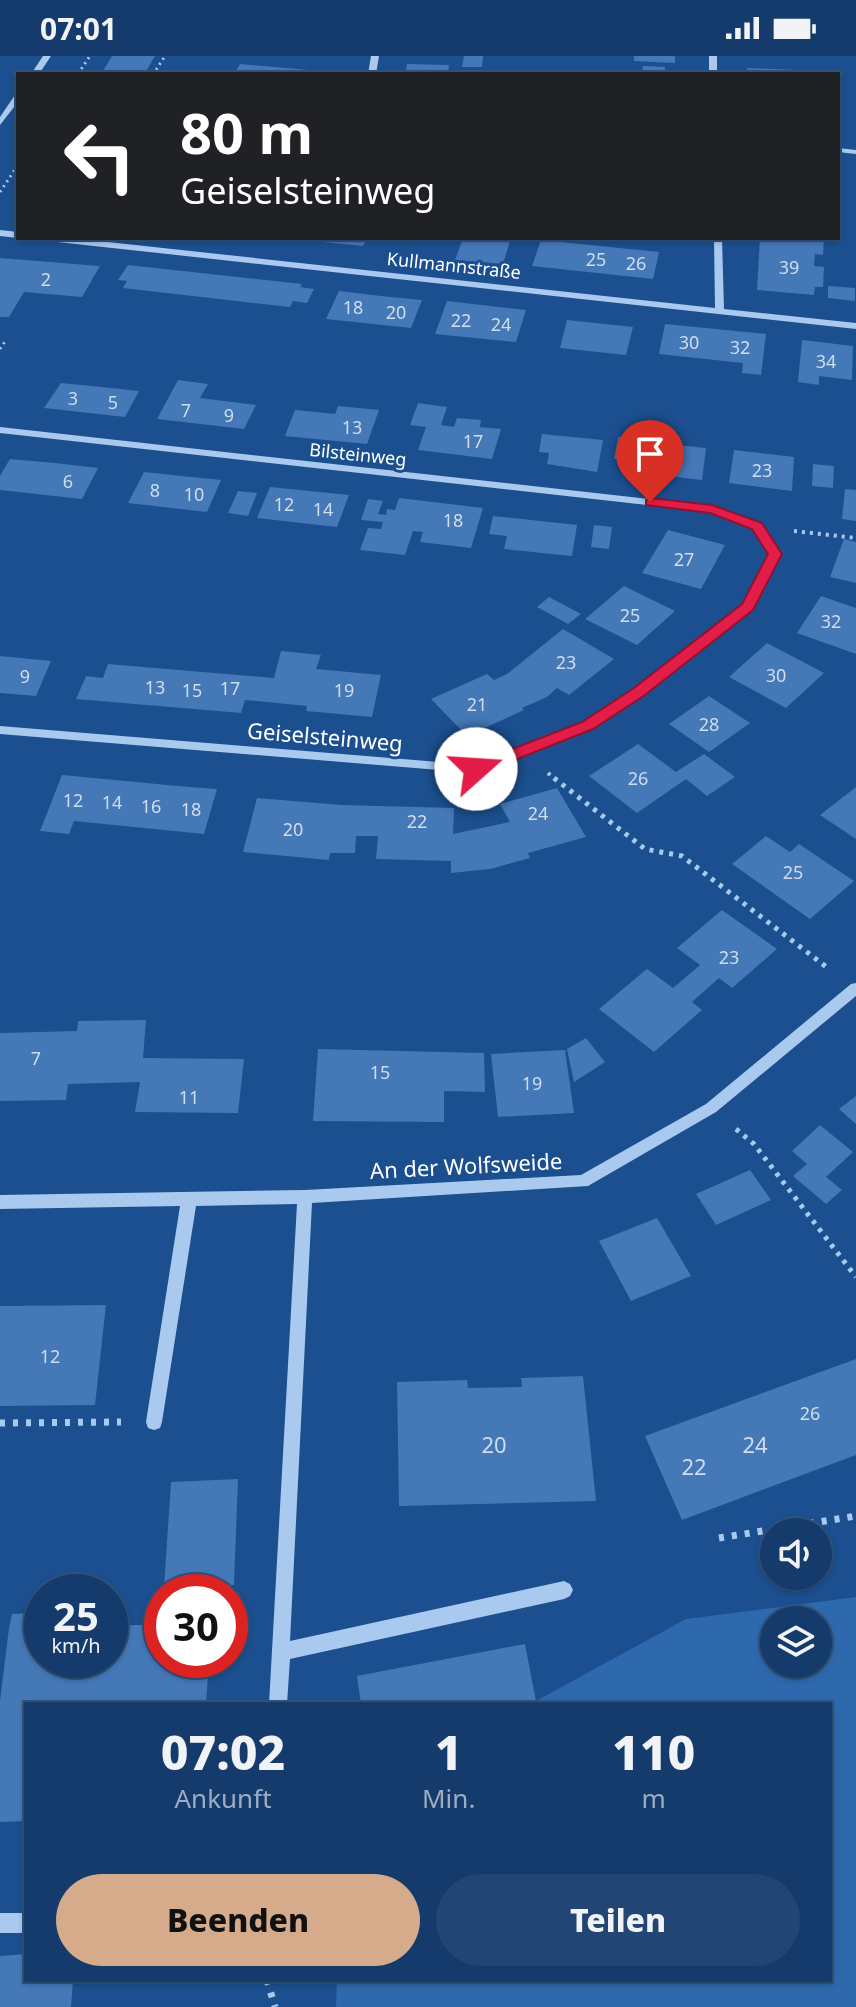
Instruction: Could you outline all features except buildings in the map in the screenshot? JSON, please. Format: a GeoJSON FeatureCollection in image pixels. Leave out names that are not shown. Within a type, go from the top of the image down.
{"type":"FeatureCollection","features":[{"type":"Feature","properties":{"kind":"street"},"geometry":{"type":"LineString","coordinates":[[0,123],[16,100]]}},
{"type":"Feature","properties":{"kind":"street","name":"Kullmannstraße"},"geometry":{"type":"LineString","coordinates":[[67,240],[856,326]]}},
{"type":"Feature","properties":{"kind":"street"},"geometry":{"type":"LineString","coordinates":[[718,240],[720,310]]}},
{"type":"Feature","properties":{"kind":"street","name":"Bilsteinweg"},"geometry":{"type":"LineString","coordinates":[[0,430],[712,509],[757,526]]}},
{"type":"Feature","properties":{"kind":"street","name":"Geiselsteinweg"},"geometry":{"type":"LineString","coordinates":[[0,730],[476,769],[588,726],[639,692],[748,607],[775,554],[757,526]]}},
{"type":"Feature","properties":{"kind":"street","name":"An der Wolfsweide"},"geometry":{"type":"LineString","coordinates":[[0,1202],[305,1197],[583,1181],[711,1108],[855,989]]}},
{"type":"Feature","properties":{"kind":"street"},"geometry":{"type":"LineString","coordinates":[[278,1702],[305,1197]]}},
{"type":"Feature","properties":{"kind":"street"},"geometry":{"type":"LineString","coordinates":[[154,1422],[189,1200]]}},
{"type":"Feature","properties":{"kind":"street"},"geometry":{"type":"LineString","coordinates":[[281,1652],[564,1590]]}},
{"type":"Feature","properties":{"kind":"street"},"geometry":{"type":"LineString","coordinates":[[0,1923],[24,1923]]}},
{"type":"Feature","properties":{"kind":"path"},"geometry":{"type":"LineString","coordinates":[[155,72],[165,56]]}},
{"type":"Feature","properties":{"kind":"path"},"geometry":{"type":"LineString","coordinates":[[0,192],[16,168]]}},
{"type":"Feature","properties":{"kind":"path"},"geometry":{"type":"LineString","coordinates":[[0,349],[6,340]]}},
{"type":"Feature","properties":{"kind":"path"},"geometry":{"type":"LineString","coordinates":[[757,526],[856,538]]}},
{"type":"Feature","properties":{"kind":"path"},"geometry":{"type":"LineString","coordinates":[[523,753],[645,849],[682,856],[855,989]]}},
{"type":"Feature","properties":{"kind":"path"},"geometry":{"type":"LineString","coordinates":[[711,1108],[754,1144],[856,1277]]}},
{"type":"Feature","properties":{"kind":"path"},"geometry":{"type":"LineString","coordinates":[[0,1423],[154,1422]]}},
{"type":"Feature","properties":{"kind":"path"},"geometry":{"type":"LineString","coordinates":[[719,1538],[856,1516]]}},
{"type":"Feature","properties":{"kind":"path"},"geometry":{"type":"LineString","coordinates":[[268,1982],[275,2007]]}},
{"type":"Feature","properties":{"kind":"shaded area"},"geometry":{"type":"Polygon","coordinates":[[[856,1597],[856,2007],[336,2007],[337,1982],[832,1982],[832,1702],[530,1702],[686,1619],[760,1609],[760,1678],[832,1678],[832,1606],[786,1606],[856,1597]]]}},
{"type":"Feature","properties":{"kind":"route"},"geometry":{"type":"LineString","coordinates":[[476,769],[588,726],[639,692],[748,607],[775,554],[757,526],[712,509],[650,502]]}}]}
